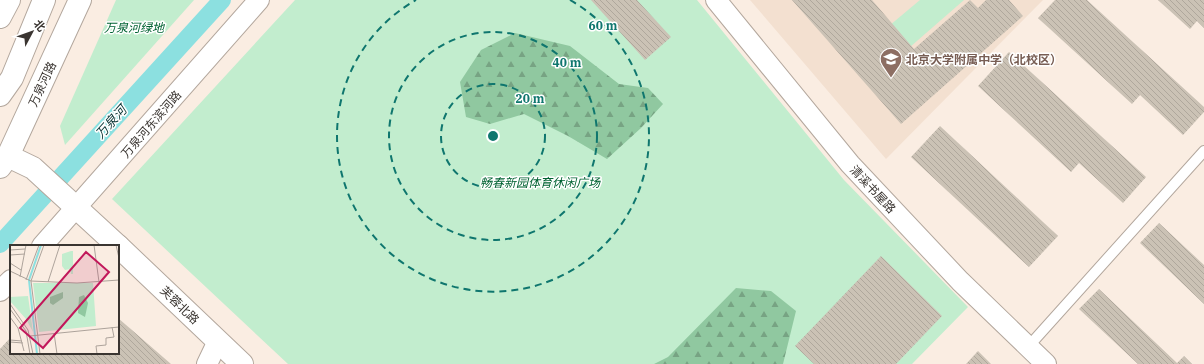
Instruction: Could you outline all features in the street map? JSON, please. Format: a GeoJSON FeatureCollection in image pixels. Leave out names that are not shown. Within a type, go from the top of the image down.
{"type":"FeatureCollection","features":[{"type":"Feature","properties":{"kind":"main road"},"geometry":{"type":"LineString","coordinates":[[0,18],[8,0]]}},
{"type":"Feature","properties":{"kind":"main road"},"geometry":{"type":"LineString","coordinates":[[0,95],[12,78],[44,0]]}},
{"type":"Feature","properties":{"kind":"main road","name":"万泉河路"},"geometry":{"type":"LineString","coordinates":[[4,162],[80,0]]}},
{"type":"Feature","properties":{"kind":"main road","name":"芙蓉北路"},"geometry":{"type":"LineString","coordinates":[[4,162],[33,168],[117,245]]}},
{"type":"Feature","properties":{"kind":"main road","name":"芙蓉北路"},"geometry":{"type":"LineString","coordinates":[[119,247],[242,364]]}},
{"type":"Feature","properties":{"kind":"street","name":"万泉河东滨河路"},"geometry":{"type":"LineString","coordinates":[[43,245],[74,204],[260,0]]}},
{"type":"Feature","properties":{"kind":"street","name":"清溪书屋路"},"geometry":{"type":"LineString","coordinates":[[716,0],[850,164],[960,281],[1046,364]]}},
{"type":"Feature","properties":{"kind":"street"},"geometry":{"type":"LineString","coordinates":[[0,291],[10,281]]}},
{"type":"Feature","properties":{"kind":"street"},"geometry":{"type":"LineString","coordinates":[[207,364],[218,341]]}},
{"type":"Feature","properties":{"kind":"lane"},"geometry":{"type":"LineString","coordinates":[[1028,347],[1204,151]]}},
{"type":"Feature","properties":{"kind":"shaded area","name":"北京大学附属中学（北校区）"},"geometry":{"type":"Polygon","coordinates":[[[750,0],[1043,0],[886,159],[750,0]]]}},
{"type":"Feature","properties":{"kind":"green space","name":"万泉河绿地"},"geometry":{"type":"Polygon","coordinates":[[[116,0],[194,0],[65,145],[60,126],[116,0]]]}},
{"type":"Feature","properties":{"kind":"green space","name":"畅春新园体育休闲广场"},"geometry":{"type":"Polygon","coordinates":[[[295,0],[697,0],[844,180],[968,307],[912,364],[288,364],[112,199],[295,0]]]}},
{"type":"Feature","properties":{"kind":"green space"},"geometry":{"type":"Polygon","coordinates":[[[920,0],[964,0],[902,54],[883,31],[920,0]]]}},
{"type":"Feature","properties":{"kind":"green space"},"geometry":{"type":"Polygon","coordinates":[[[515,33],[570,46],[619,84],[648,88],[663,104],[641,128],[607,159],[568,136],[524,114],[490,124],[466,117],[460,82],[481,50],[515,33]]]}},
{"type":"Feature","properties":{"kind":"green space"},"geometry":{"type":"Polygon","coordinates":[[[736,288],[771,291],[796,311],[783,364],[654,364],[668,357],[736,288]]]}},
{"type":"Feature","properties":{"kind":"building"},"geometry":{"type":"Polygon","coordinates":[[[591,0],[637,0],[671,37],[645,60],[591,0]]]}},
{"type":"Feature","properties":{"kind":"building"},"geometry":{"type":"Polygon","coordinates":[[[792,0],[872,0],[914,49],[970,0],[978,8],[986,0],[1009,0],[1023,16],[901,124],[792,0]]]}},
{"type":"Feature","properties":{"kind":"building"},"geometry":{"type":"Polygon","coordinates":[[[1055,0],[1087,0],[1204,107],[1204,112],[1183,135],[1140,95],[1132,104],[1038,18],[1055,0]]]}},
{"type":"Feature","properties":{"kind":"building"},"geometry":{"type":"Polygon","coordinates":[[[1158,0],[1204,0],[1204,28],[1197,21],[1190,29],[1158,0]]]}},
{"type":"Feature","properties":{"kind":"building"},"geometry":{"type":"Polygon","coordinates":[[[1009,52],[1146,177],[1123,203],[1079,163],[1071,172],[978,86],[1009,52]]]}},
{"type":"Feature","properties":{"kind":"building"},"geometry":{"type":"Polygon","coordinates":[[[940,126],[1058,236],[1029,267],[911,157],[940,126]]]}},
{"type":"Feature","properties":{"kind":"building"},"geometry":{"type":"Polygon","coordinates":[[[1159,223],[1204,265],[1204,304],[1140,243],[1159,223]]]}},
{"type":"Feature","properties":{"kind":"building"},"geometry":{"type":"Polygon","coordinates":[[[881,256],[942,316],[896,364],[814,364],[795,346],[881,256]]]}},
{"type":"Feature","properties":{"kind":"building"},"geometry":{"type":"Polygon","coordinates":[[[1099,289],[1177,363],[1184,356],[1192,364],[1138,364],[1079,309],[1099,289]]]}},
{"type":"Feature","properties":{"kind":"building"},"geometry":{"type":"Polygon","coordinates":[[[119,319],[171,364],[0,364],[0,349],[10,338],[10,354],[119,354],[119,319]]]}},
{"type":"Feature","properties":{"kind":"building"},"geometry":{"type":"Polygon","coordinates":[[[978,351],[991,364],[966,364],[978,351]]]}},
{"type":"Feature","properties":{"kind":"waterway","name":"万泉河"},"geometry":{"type":"LineString","coordinates":[[0,244],[222,0]]}},
{"type":"Feature","properties":{"kind":"place","name":"北京大学附属中学（北校区）"},"geometry":{"type":"Point","coordinates":[891,78]}}]}
